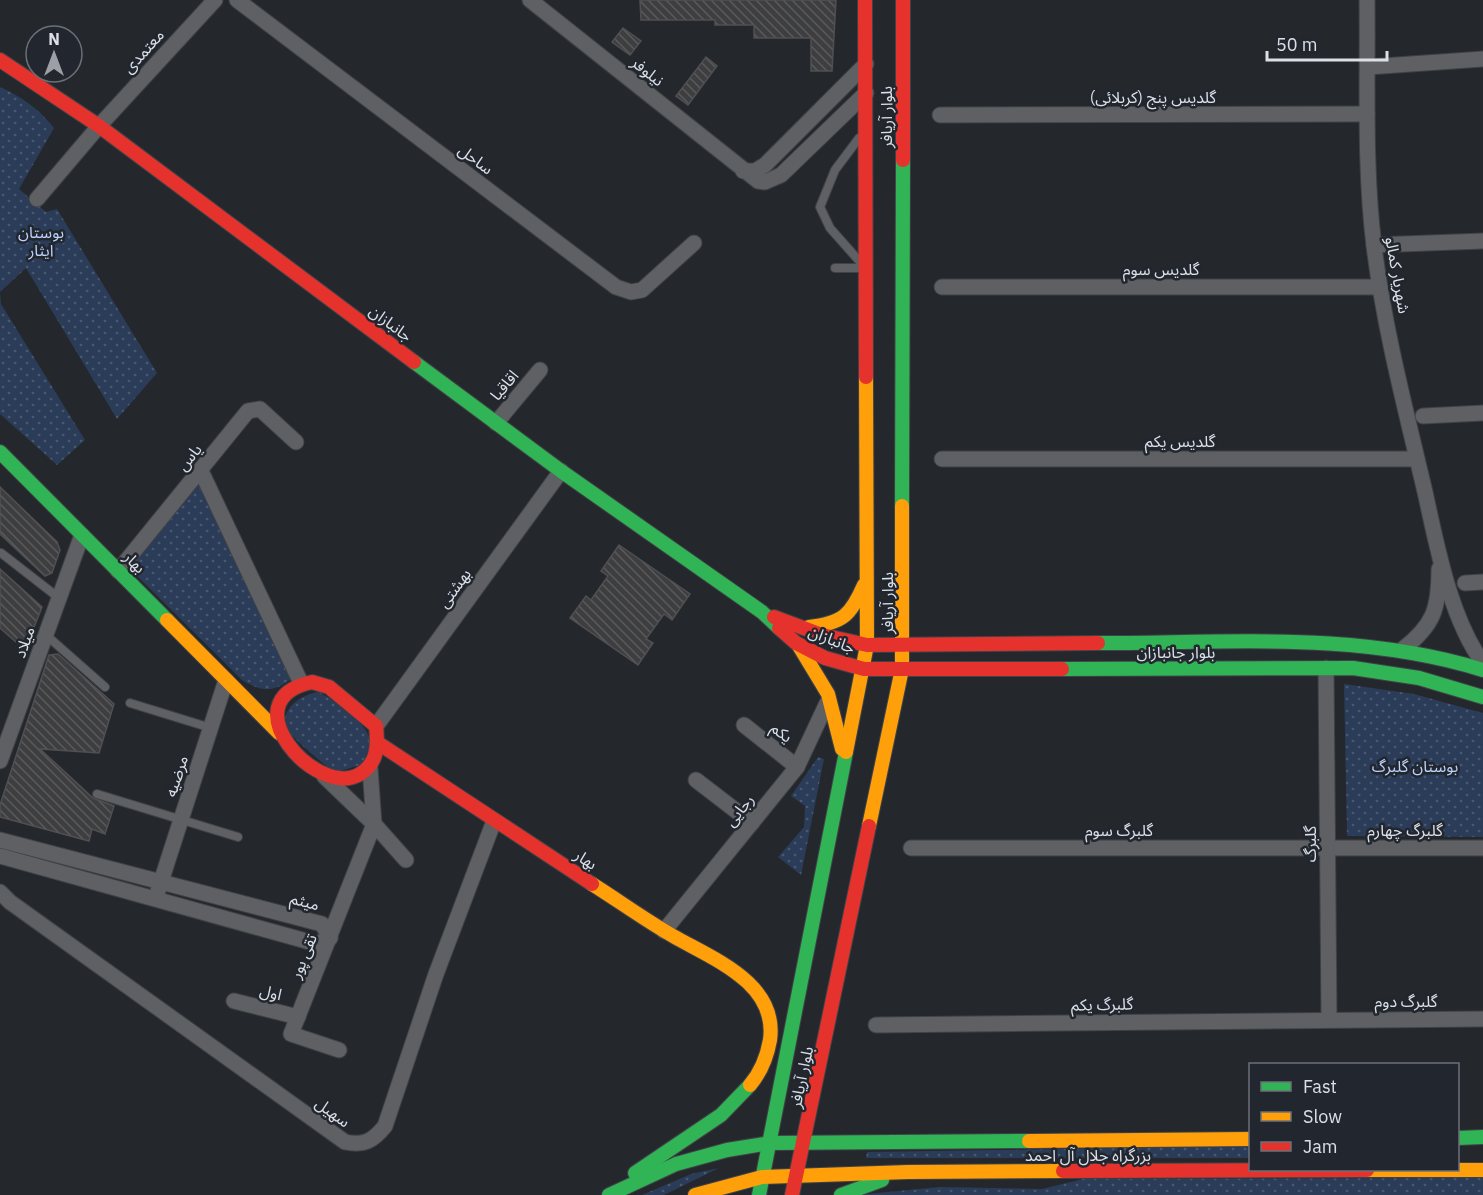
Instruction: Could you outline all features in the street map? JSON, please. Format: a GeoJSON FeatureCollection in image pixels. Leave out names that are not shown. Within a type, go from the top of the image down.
{"type":"FeatureCollection","features":[{"type":"Feature","properties":{"kind":"main road","name":"بلوار آریافر"},"geometry":{"type":"LineString","coordinates":[[759,1195],[867,645],[865,0]]}},
{"type":"Feature","properties":{"kind":"main road","name":"بلوار آریافر"},"geometry":{"type":"LineString","coordinates":[[792,1195],[805,1142],[902,669],[904,645],[903,0]]}},
{"type":"Feature","properties":{"kind":"main road","name":"جانبازان"},"geometry":{"type":"LineString","coordinates":[[0,60],[99,126],[561,471],[762,612],[796,644],[825,658],[864,669]]}},
{"type":"Feature","properties":{"kind":"main road","name":"بهار"},"geometry":{"type":"LineString","coordinates":[[0,452],[279,733]]}},
{"type":"Feature","properties":{"kind":"main road"},"geometry":{"type":"LineString","coordinates":[[803,627],[832,625],[846,618],[859,598],[867,576]]}},
{"type":"Feature","properties":{"kind":"main road","name":"جانبازان"},"geometry":{"type":"LineString","coordinates":[[762,612],[803,627],[867,645]]}},
{"type":"Feature","properties":{"kind":"main road","name":"بلوار جانبازان"},"geometry":{"type":"LineString","coordinates":[[867,645],[1318,643],[1403,649],[1446,656],[1483,670]]}},
{"type":"Feature","properties":{"kind":"main road"},"geometry":{"type":"LineString","coordinates":[[796,644],[821,679],[833,702],[843,762]]}},
{"type":"Feature","properties":{"kind":"main road"},"geometry":{"type":"LineString","coordinates":[[1441,681],[1446,656]]}},
{"type":"Feature","properties":{"kind":"main road","name":"بلوار جانبازان"},"geometry":{"type":"LineString","coordinates":[[864,669],[1326,668],[1398,672],[1441,681],[1483,697]]}},
{"type":"Feature","properties":{"kind":"main road"},"geometry":{"type":"LineString","coordinates":[[244,698],[271,699],[301,683],[312,682],[330,687],[376,726],[378,743],[370,768],[359,776],[348,779],[324,776],[279,733],[271,699]]}},
{"type":"Feature","properties":{"kind":"main road","name":"بهار"},"geometry":{"type":"LineString","coordinates":[[378,743],[664,931],[741,976],[759,993],[768,1011],[772,1029],[768,1054],[761,1070],[743,1095],[710,1124],[602,1195]]}},
{"type":"Feature","properties":{"kind":"main road"},"geometry":{"type":"LineString","coordinates":[[1459,1138],[1483,1137]]}},
{"type":"Feature","properties":{"kind":"main road","name":"بزرگراه جلال آل احمد"},"geometry":{"type":"LineString","coordinates":[[609,1195],[676,1164],[727,1150],[770,1143],[1249,1139]]}},
{"type":"Feature","properties":{"kind":"main road","name":"بزرگراه جلال آل احمد"},"geometry":{"type":"LineString","coordinates":[[1459,1170],[1483,1170]]}},
{"type":"Feature","properties":{"kind":"main road","name":"بزرگراه جلال آل احمد"},"geometry":{"type":"LineString","coordinates":[[695,1195],[762,1178],[797,1175],[908,1172],[1249,1171]]}},
{"type":"Feature","properties":{"kind":"main road"},"geometry":{"type":"LineString","coordinates":[[841,1195],[908,1172]]}},
{"type":"Feature","properties":{"kind":"street","name":"ساحل"},"geometry":{"type":"LineString","coordinates":[[237,0],[616,287],[631,292],[642,290],[694,243]]}},
{"type":"Feature","properties":{"kind":"street","name":"نیلوفر"},"geometry":{"type":"LineString","coordinates":[[530,0],[758,181],[765,182],[781,175],[866,93]]}},
{"type":"Feature","properties":{"kind":"street","name":"شهریار کمالو"},"geometry":{"type":"LineString","coordinates":[[1367,0],[1367,114],[1374,245],[1380,287],[1438,551]]}},
{"type":"Feature","properties":{"kind":"street","name":"معتمدی"},"geometry":{"type":"LineString","coordinates":[[37,199],[99,126],[212,1]]}},
{"type":"Feature","properties":{"kind":"street"},"geometry":{"type":"LineString","coordinates":[[1368,67],[1483,59]]}},
{"type":"Feature","properties":{"kind":"street"},"geometry":{"type":"LineString","coordinates":[[743,171],[755,171],[765,165],[866,64]]}},
{"type":"Feature","properties":{"kind":"street","name":"گلدیس پنج (کربلائی)"},"geometry":{"type":"LineString","coordinates":[[940,115],[1367,114]]}},
{"type":"Feature","properties":{"kind":"street"},"geometry":{"type":"LineString","coordinates":[[1374,245],[1483,241]]}},
{"type":"Feature","properties":{"kind":"street","name":"گلدیس سوم"},"geometry":{"type":"LineString","coordinates":[[942,287],[1380,287]]}},
{"type":"Feature","properties":{"kind":"street","name":"اقاقیا"},"geometry":{"type":"LineString","coordinates":[[496,423],[540,370]]}},
{"type":"Feature","properties":{"kind":"street","name":"یاس"},"geometry":{"type":"LineString","coordinates":[[118,571],[248,411],[254,408],[260,409],[296,442]]}},
{"type":"Feature","properties":{"kind":"street"},"geometry":{"type":"LineString","coordinates":[[1423,416],[1483,413]]}},
{"type":"Feature","properties":{"kind":"street","name":"گلدیس یکم"},"geometry":{"type":"LineString","coordinates":[[942,459],[1417,459]]}},
{"type":"Feature","properties":{"kind":"street"},"geometry":{"type":"LineString","coordinates":[[201,471],[301,683]]}},
{"type":"Feature","properties":{"kind":"street","name":"بهشتی"},"geometry":{"type":"LineString","coordinates":[[376,726],[561,471]]}},
{"type":"Feature","properties":{"kind":"street","name":"میلاد"},"geometry":{"type":"LineString","coordinates":[[0,761],[82,535]]}},
{"type":"Feature","properties":{"kind":"street"},"geometry":{"type":"LineString","coordinates":[[1403,649],[1423,633],[1431,623],[1438,592],[1438,551]]}},
{"type":"Feature","properties":{"kind":"street"},"geometry":{"type":"LineString","coordinates":[[1438,551],[1461,621],[1474,651],[1483,663]]}},
{"type":"Feature","properties":{"kind":"street"},"geometry":{"type":"LineString","coordinates":[[1465,583],[1483,582]]}},
{"type":"Feature","properties":{"kind":"street","name":"گلبرگ"},"geometry":{"type":"LineString","coordinates":[[1326,668],[1329,1019]]}},
{"type":"Feature","properties":{"kind":"street","name":"مرضیه"},"geometry":{"type":"LineString","coordinates":[[155,898],[226,680]]}},
{"type":"Feature","properties":{"kind":"street","name":"رجایی"},"geometry":{"type":"LineString","coordinates":[[664,931],[797,767],[827,703]]}},
{"type":"Feature","properties":{"kind":"street","name":"یکم"},"geometry":{"type":"LineString","coordinates":[[744,725],[797,767]]}},
{"type":"Feature","properties":{"kind":"street"},"geometry":{"type":"LineString","coordinates":[[370,768],[374,824]]}},
{"type":"Feature","properties":{"kind":"street"},"geometry":{"type":"LineString","coordinates":[[324,776],[374,824],[406,860]]}},
{"type":"Feature","properties":{"kind":"street"},"geometry":{"type":"LineString","coordinates":[[696,780],[752,823]]}},
{"type":"Feature","properties":{"kind":"street","name":"سهیل"},"geometry":{"type":"LineString","coordinates":[[0,891],[10,902],[345,1142],[360,1145],[374,1139],[385,1126],[436,974],[494,820]]}},
{"type":"Feature","properties":{"kind":"street","name":"تقی پور"},"geometry":{"type":"LineString","coordinates":[[339,1050],[291,1034],[374,824]]}},
{"type":"Feature","properties":{"kind":"street","name":"میثم"},"geometry":{"type":"LineString","coordinates":[[0,840],[322,924],[330,938]]}},
{"type":"Feature","properties":{"kind":"street","name":"گلبرگ سوم"},"geometry":{"type":"LineString","coordinates":[[911,848],[1328,848]]}},
{"type":"Feature","properties":{"kind":"street","name":"گلبرگ چهارم"},"geometry":{"type":"LineString","coordinates":[[1328,848],[1483,848]]}},
{"type":"Feature","properties":{"kind":"street"},"geometry":{"type":"LineString","coordinates":[[0,856],[317,944],[330,938]]}},
{"type":"Feature","properties":{"kind":"street","name":"اول"},"geometry":{"type":"LineString","coordinates":[[234,1001],[298,1017]]}},
{"type":"Feature","properties":{"kind":"street","name":"گلبرگ دوم"},"geometry":{"type":"LineString","coordinates":[[1329,1019],[1483,1019]]}},
{"type":"Feature","properties":{"kind":"street","name":"گلبرگ یکم"},"geometry":{"type":"LineString","coordinates":[[876,1025],[1329,1019]]}},
{"type":"Feature","properties":{"kind":"lane"},"geometry":{"type":"LineString","coordinates":[[866,130],[835,170],[820,207],[830,228],[866,268]]}},
{"type":"Feature","properties":{"kind":"lane"},"geometry":{"type":"LineString","coordinates":[[835,268],[866,268]]}},
{"type":"Feature","properties":{"kind":"lane"},"geometry":{"type":"LineString","coordinates":[[1,554],[59,598]]}},
{"type":"Feature","properties":{"kind":"lane"},"geometry":{"type":"LineString","coordinates":[[46,635],[105,687]]}},
{"type":"Feature","properties":{"kind":"lane"},"geometry":{"type":"LineString","coordinates":[[130,703],[211,728]]}},
{"type":"Feature","properties":{"kind":"lane"},"geometry":{"type":"LineString","coordinates":[[97,794],[238,837]]}},
{"type":"Feature","properties":{"kind":"green space","name":"بوستان ایثار"},"geometry":{"type":"Polygon","coordinates":[[[0,87],[30,104],[54,128],[19,189],[46,212],[57,209],[157,373],[117,419],[26,268],[0,292],[0,87]]]}},
{"type":"Feature","properties":{"kind":"green space"},"geometry":{"type":"Polygon","coordinates":[[[0,292],[1,304],[85,440],[57,465],[0,414],[0,292]]]}},
{"type":"Feature","properties":{"kind":"green space"},"geometry":{"type":"Polygon","coordinates":[[[200,483],[292,678],[274,688],[262,689],[242,680],[129,568],[200,483]]]}},
{"type":"Feature","properties":{"kind":"green space","name":"بوستان گلبرگ"},"geometry":{"type":"Polygon","coordinates":[[[1344,684],[1414,694],[1483,713],[1483,837],[1347,836],[1344,684]]]}},
{"type":"Feature","properties":{"kind":"green space"},"geometry":{"type":"Polygon","coordinates":[[[318,692],[349,712],[368,734],[370,744],[363,764],[334,773],[306,749],[286,726],[285,719],[291,706],[303,697],[318,692]]]}},
{"type":"Feature","properties":{"kind":"green space"},"geometry":{"type":"Polygon","coordinates":[[[818,757],[824,759],[801,875],[778,857],[804,827],[805,806],[791,796],[818,757]]]}},
{"type":"Feature","properties":{"kind":"green space"},"geometry":{"type":"Polygon","coordinates":[[[1249,1146],[1249,1158],[866,1158],[867,1152],[1249,1146]]]}},
{"type":"Feature","properties":{"kind":"green space"},"geometry":{"type":"Polygon","coordinates":[[[719,1168],[664,1195],[642,1195],[691,1174],[719,1168]]]}},
{"type":"Feature","properties":{"kind":"green space"},"geometry":{"type":"Polygon","coordinates":[[[1483,1178],[1483,1195],[856,1195],[940,1187],[1042,1189],[1083,1179],[1483,1178]]]}},
{"type":"Feature","properties":{"kind":"building"},"geometry":{"type":"Polygon","coordinates":[[[640,0],[836,0],[832,71],[811,71],[811,38],[754,38],[754,25],[715,25],[715,20],[641,20],[640,0]]]}},
{"type":"Feature","properties":{"kind":"building"},"geometry":{"type":"Polygon","coordinates":[[[623,28],[641,41],[630,55],[612,42],[623,28]]]}},
{"type":"Feature","properties":{"kind":"building"},"geometry":{"type":"Polygon","coordinates":[[[706,57],[717,66],[688,105],[676,96],[706,57]]]}},
{"type":"Feature","properties":{"kind":"building"},"geometry":{"type":"Polygon","coordinates":[[[0,487],[57,542],[60,550],[52,573],[45,576],[0,534],[0,487]]]}},
{"type":"Feature","properties":{"kind":"building"},"geometry":{"type":"Polygon","coordinates":[[[619,545],[690,594],[672,620],[664,614],[646,639],[653,643],[638,665],[570,618],[586,596],[591,600],[608,576],[601,571],[619,545]]]}},
{"type":"Feature","properties":{"kind":"building"},"geometry":{"type":"Polygon","coordinates":[[[0,569],[42,607],[25,650],[0,628],[0,569]]]}},
{"type":"Feature","properties":{"kind":"building"},"geometry":{"type":"Polygon","coordinates":[[[58,654],[114,704],[99,753],[40,749],[93,798],[114,806],[105,834],[92,829],[89,841],[0,817],[0,805],[49,655],[58,654]]]}},
{"type":"Feature","properties":{"kind":"traffic: fast"},"geometry":{"type":"LineString","coordinates":[[902,506],[903,160]]}},
{"type":"Feature","properties":{"kind":"traffic: fast"},"geometry":{"type":"LineString","coordinates":[[414,362],[561,471],[762,612],[779,628]]}},
{"type":"Feature","properties":{"kind":"traffic: fast"},"geometry":{"type":"LineString","coordinates":[[0,452],[167,620]]}},
{"type":"Feature","properties":{"kind":"traffic: fast"},"geometry":{"type":"LineString","coordinates":[[1098,643],[1244,641],[1340,644],[1388,649],[1483,670]]}},
{"type":"Feature","properties":{"kind":"traffic: fast"},"geometry":{"type":"LineString","coordinates":[[1062,669],[1353,668],[1419,678],[1483,697]]}},
{"type":"Feature","properties":{"kind":"traffic: fast"},"geometry":{"type":"LineString","coordinates":[[759,1195],[846,752]]}},
{"type":"Feature","properties":{"kind":"traffic: fast"},"geometry":{"type":"LineString","coordinates":[[635,1173],[721,1115],[750,1085]]}},
{"type":"Feature","properties":{"kind":"traffic: fast"},"geometry":{"type":"LineString","coordinates":[[1459,1138],[1483,1137]]}},
{"type":"Feature","properties":{"kind":"traffic: fast"},"geometry":{"type":"LineString","coordinates":[[609,1195],[676,1164],[727,1150],[770,1143],[1029,1141]]}},
{"type":"Feature","properties":{"kind":"traffic: fast"},"geometry":{"type":"LineString","coordinates":[[841,1195],[882,1180]]}},
{"type":"Feature","properties":{"kind":"traffic: slow"},"geometry":{"type":"LineString","coordinates":[[846,752],[867,645],[866,377]]}},
{"type":"Feature","properties":{"kind":"traffic: slow"},"geometry":{"type":"LineString","coordinates":[[869,826],[902,669],[902,506]]}},
{"type":"Feature","properties":{"kind":"traffic: slow"},"geometry":{"type":"LineString","coordinates":[[809,627],[830,623],[844,616],[855,604],[864,585]]}},
{"type":"Feature","properties":{"kind":"traffic: slow"},"geometry":{"type":"LineString","coordinates":[[167,620],[279,733]]}},
{"type":"Feature","properties":{"kind":"traffic: slow"},"geometry":{"type":"LineString","coordinates":[[799,646],[828,694],[842,749]]}},
{"type":"Feature","properties":{"kind":"traffic: slow"},"geometry":{"type":"LineString","coordinates":[[592,884],[663,930],[723,964],[740,975],[753,988],[764,1003],[770,1020],[770,1040],[763,1064],[750,1085]]}},
{"type":"Feature","properties":{"kind":"traffic: slow"},"geometry":{"type":"LineString","coordinates":[[1029,1141],[1249,1139]]}},
{"type":"Feature","properties":{"kind":"traffic: slow"},"geometry":{"type":"LineString","coordinates":[[1459,1170],[1483,1170]]}},
{"type":"Feature","properties":{"kind":"traffic: slow"},"geometry":{"type":"LineString","coordinates":[[695,1195],[762,1177],[908,1172],[1063,1171]]}},
{"type":"Feature","properties":{"kind":"traffic: jam"},"geometry":{"type":"LineString","coordinates":[[865,0],[866,377]]}},
{"type":"Feature","properties":{"kind":"traffic: jam"},"geometry":{"type":"LineString","coordinates":[[903,0],[903,160]]}},
{"type":"Feature","properties":{"kind":"traffic: jam"},"geometry":{"type":"LineString","coordinates":[[0,60],[99,126],[414,362]]}},
{"type":"Feature","properties":{"kind":"traffic: jam"},"geometry":{"type":"LineString","coordinates":[[774,617],[822,635],[867,645],[1098,643]]}},
{"type":"Feature","properties":{"kind":"traffic: jam"},"geometry":{"type":"LineString","coordinates":[[779,628],[796,643],[825,658],[864,669],[1062,669]]}},
{"type":"Feature","properties":{"kind":"traffic: jam"},"geometry":{"type":"LineString","coordinates":[[312,682],[329,687],[376,726],[376,753],[370,765],[360,774],[342,778],[323,773],[304,761],[288,744],[279,726],[278,708],[288,692],[312,682]]}},
{"type":"Feature","properties":{"kind":"traffic: jam"},"geometry":{"type":"LineString","coordinates":[[378,743],[592,884]]}},
{"type":"Feature","properties":{"kind":"traffic: jam"},"geometry":{"type":"LineString","coordinates":[[792,1195],[869,826]]}},
{"type":"Feature","properties":{"kind":"traffic: jam"},"geometry":{"type":"LineString","coordinates":[[1063,1171],[1249,1170]]}}]}
